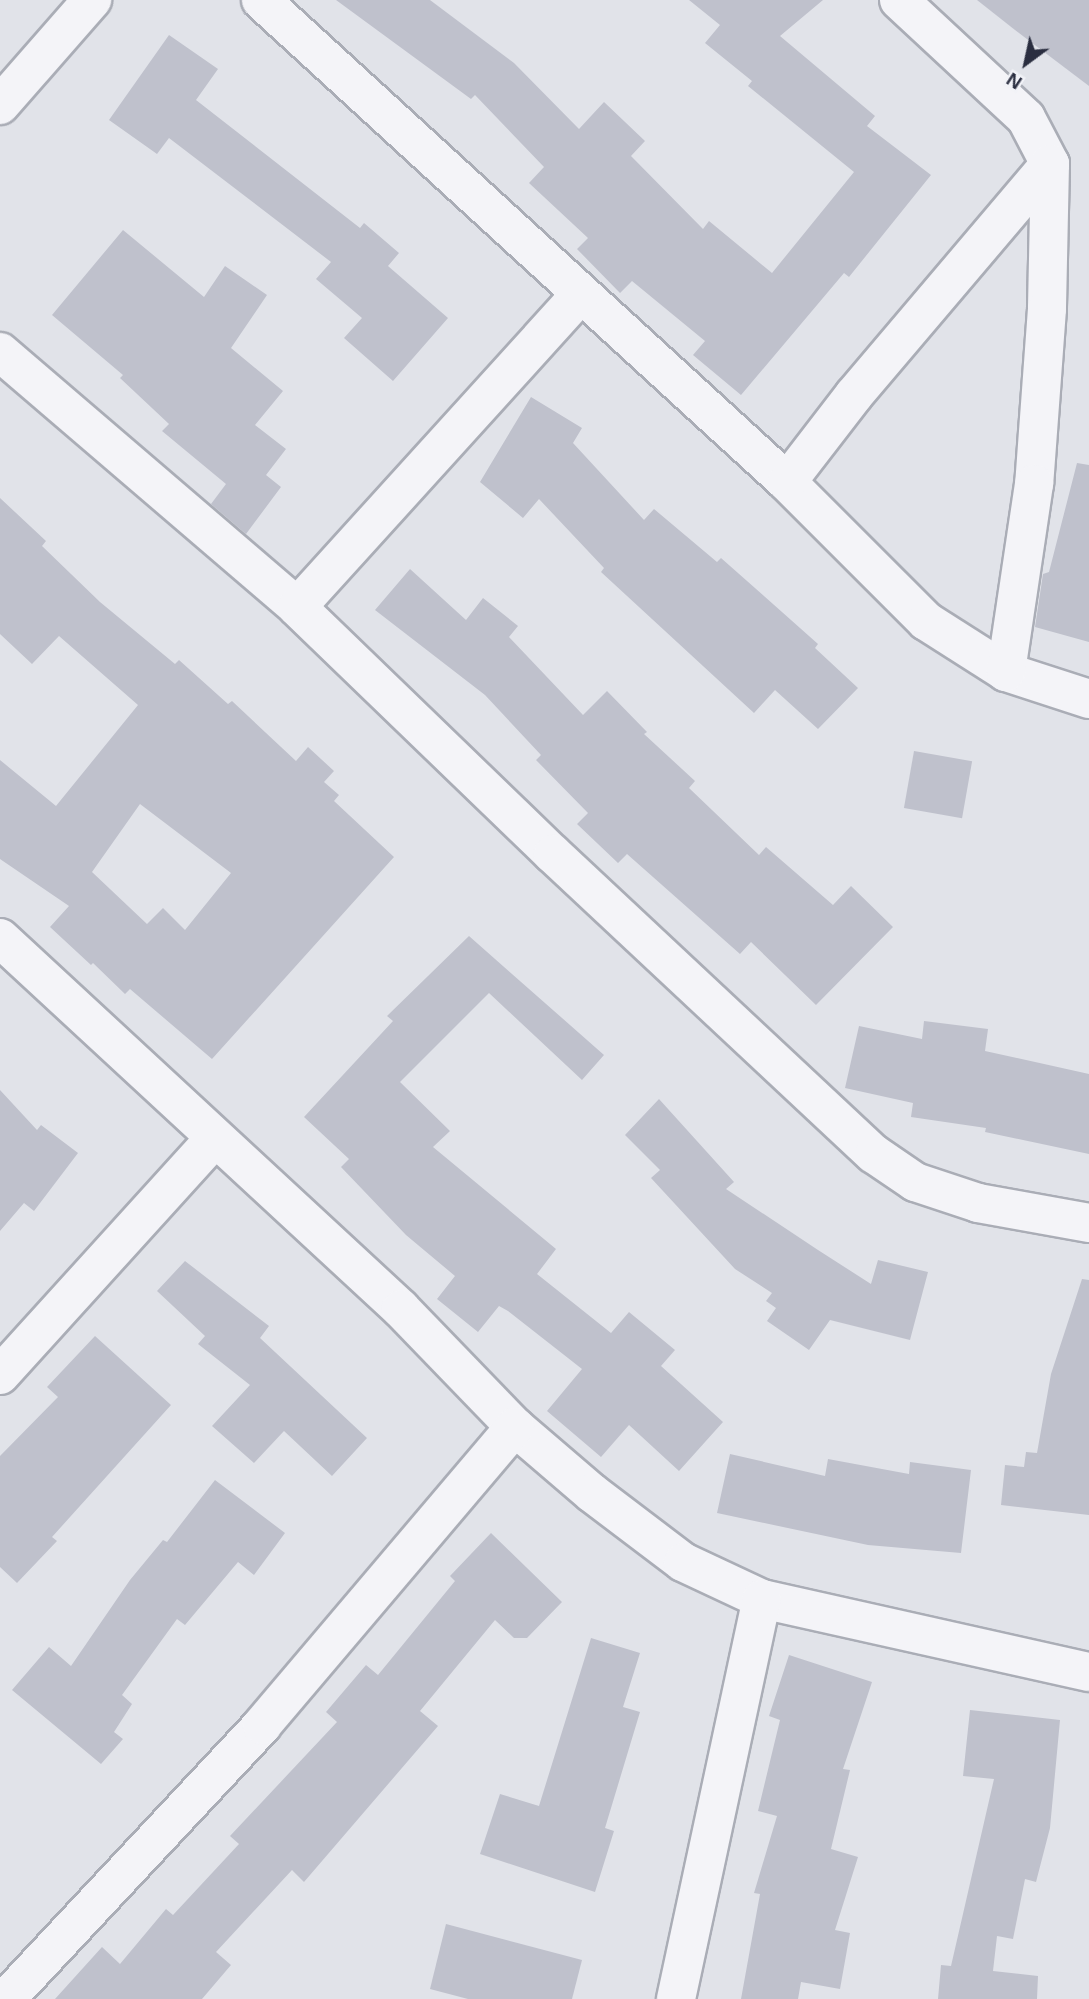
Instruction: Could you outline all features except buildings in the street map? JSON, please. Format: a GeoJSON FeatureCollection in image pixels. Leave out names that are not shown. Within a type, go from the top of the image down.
{"type":"FeatureCollection","features":[{"type":"Feature","properties":{"kind":"street"},"geometry":{"type":"LineString","coordinates":[[0,105],[92,0]]}},
{"type":"Feature","properties":{"kind":"street"},"geometry":{"type":"LineString","coordinates":[[261,0],[579,296],[787,482],[926,621],[1006,672],[1089,699]]}},
{"type":"Feature","properties":{"kind":"street"},"geometry":{"type":"LineString","coordinates":[[900,0],[1026,118],[1050,164],[1047,309],[1034,484],[1006,672]]}},
{"type":"Feature","properties":{"kind":"street"},"geometry":{"type":"LineString","coordinates":[[787,482],[854,395],[1050,164]]}},
{"type":"Feature","properties":{"kind":"street"},"geometry":{"type":"LineString","coordinates":[[297,607],[579,296]]}},
{"type":"Feature","properties":{"kind":"street"},"geometry":{"type":"LineString","coordinates":[[0,352],[297,607],[553,854],[874,1154],[915,1182],[965,1199],[1089,1223]]}},
{"type":"Feature","properties":{"kind":"street"},"geometry":{"type":"LineString","coordinates":[[0,938],[214,1139],[401,1309],[515,1427],[592,1493],[683,1562],[762,1599],[1089,1672]]}},
{"type":"Feature","properties":{"kind":"street"},"geometry":{"type":"LineString","coordinates":[[0,1375],[214,1139]]}},
{"type":"Feature","properties":{"kind":"street"},"geometry":{"type":"LineString","coordinates":[[6,1999],[262,1725],[515,1427]]}},
{"type":"Feature","properties":{"kind":"street"},"geometry":{"type":"LineString","coordinates":[[676,1999],[762,1599]]}}]}
